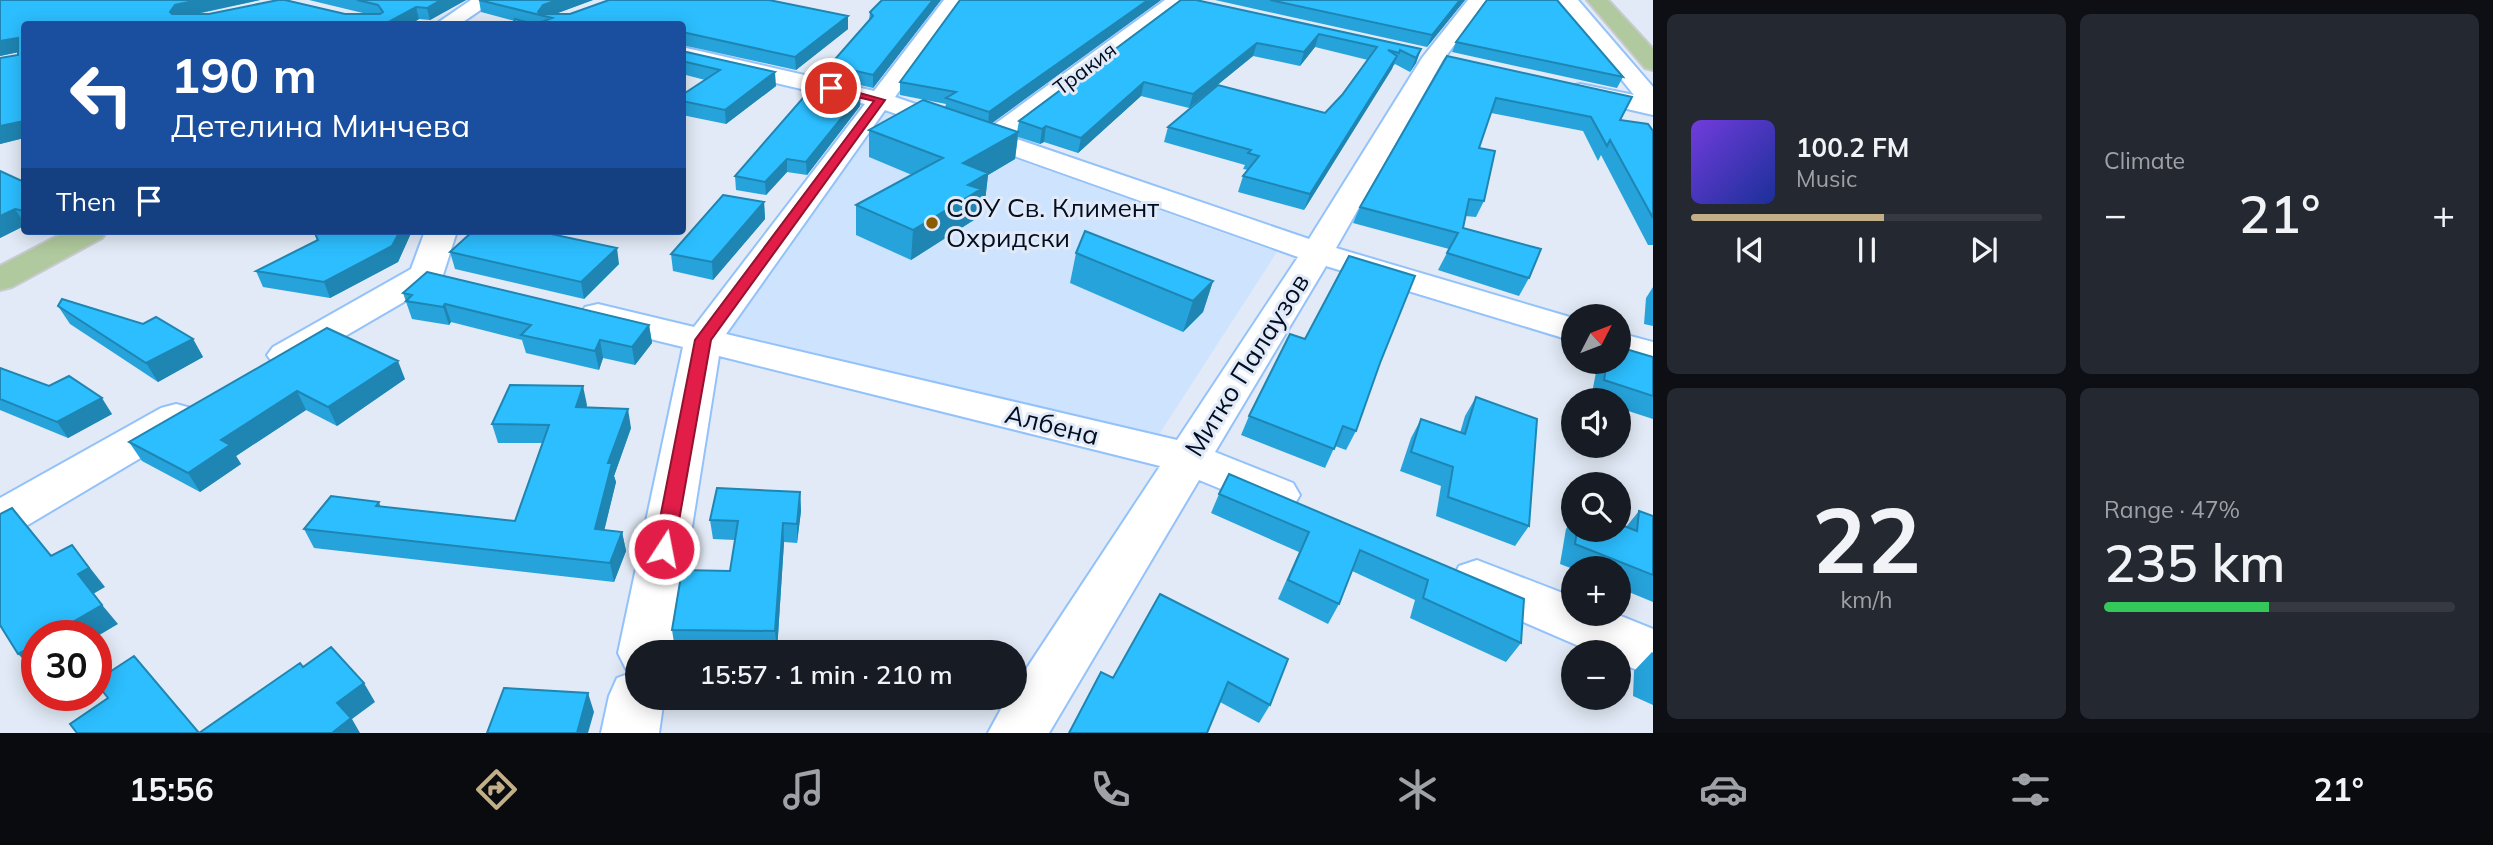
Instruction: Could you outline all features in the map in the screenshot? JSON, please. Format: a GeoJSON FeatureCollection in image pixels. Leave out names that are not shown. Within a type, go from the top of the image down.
{"type":"FeatureCollection","features":[{"type":"Feature","properties":{"kind":"main road"},"geometry":{"type":"LineString","coordinates":[[1597,0],[1653,63]]}},
{"type":"Feature","properties":{"kind":"main road"},"geometry":{"type":"LineString","coordinates":[[0,280],[84,235]]}},
{"type":"Feature","properties":{"kind":"street"},"geometry":{"type":"LineString","coordinates":[[451,21],[485,0]]}},
{"type":"Feature","properties":{"kind":"street"},"geometry":{"type":"LineString","coordinates":[[647,640],[703,340],[954,0]]}},
{"type":"Feature","properties":{"kind":"street"},"geometry":{"type":"LineString","coordinates":[[1177,0],[1204,6]]}},
{"type":"Feature","properties":{"kind":"street","name":"Тракия"},"geometry":{"type":"LineString","coordinates":[[993,138],[1177,0]]}},
{"type":"Feature","properties":{"kind":"street","name":"Митко Палаузов"},"geometry":{"type":"LineString","coordinates":[[1017,733],[1317,253],[1433,58],[1478,0]]}},
{"type":"Feature","properties":{"kind":"street"},"geometry":{"type":"LineString","coordinates":[[1568,0],[1653,105]]}},
{"type":"Feature","properties":{"kind":"street"},"geometry":{"type":"LineString","coordinates":[[686,55],[880,100],[1317,253],[1561,326]]}},
{"type":"Feature","properties":{"kind":"street"},"geometry":{"type":"LineString","coordinates":[[1562,87],[1653,105]]}},
{"type":"Feature","properties":{"kind":"street"},"geometry":{"type":"LineString","coordinates":[[261,370],[446,279],[441,235]]}},
{"type":"Feature","properties":{"kind":"street","name":"Албена"},"geometry":{"type":"LineString","coordinates":[[558,306],[1189,458],[1318,513]]}},
{"type":"Feature","properties":{"kind":"street"},"geometry":{"type":"LineString","coordinates":[[1631,348],[1653,354]]}},
{"type":"Feature","properties":{"kind":"street"},"geometry":{"type":"LineString","coordinates":[[0,520],[201,404]]}},
{"type":"Feature","properties":{"kind":"street"},"geometry":{"type":"LineString","coordinates":[[1447,567],[1653,653]]}},
{"type":"Feature","properties":{"kind":"street"},"geometry":{"type":"LineString","coordinates":[[630,733],[634,710]]}},
{"type":"Feature","properties":{"kind":"shaded area"},"geometry":{"type":"Polygon","coordinates":[[[883,112],[1277,252],[1158,436],[726,334],[883,112]]]}},
{"type":"Feature","properties":{"kind":"building"},"geometry":{"type":"Polygon","coordinates":[[[0,0],[198,0],[175,5],[170,12],[209,14],[285,0],[345,14],[380,14],[383,12],[378,5],[357,0],[441,0],[427,8],[416,7],[390,21],[21,21],[21,122],[0,126],[0,58],[18,55],[18,38],[0,41],[0,0]]]}},
{"type":"Feature","properties":{"kind":"building"},"geometry":{"type":"Polygon","coordinates":[[[479,0],[557,0],[543,5],[538,12],[570,14],[609,0],[769,0],[848,16],[795,57],[686,33],[686,21],[544,21],[552,18],[479,0]]]}},
{"type":"Feature","properties":{"kind":"building"},"geometry":{"type":"Polygon","coordinates":[[[882,0],[933,0],[873,75],[830,65],[873,16],[870,12],[882,0]]]}},
{"type":"Feature","properties":{"kind":"building"},"geometry":{"type":"Polygon","coordinates":[[[960,0],[1148,0],[989,112],[946,98],[956,92],[900,82],[960,0]]]}},
{"type":"Feature","properties":{"kind":"building"},"geometry":{"type":"Polygon","coordinates":[[[1181,0],[1196,0],[1421,49],[1416,58],[1400,50],[1399,53],[1388,50],[1397,56],[1310,194],[1243,176],[1259,156],[1248,153],[1251,150],[1168,127],[1218,85],[1325,113],[1342,95],[1377,47],[1319,34],[1304,52],[1257,43],[1193,94],[1144,82],[1081,138],[1046,126],[1042,129],[1019,121],[1181,0]]]}},
{"type":"Feature","properties":{"kind":"building"},"geometry":{"type":"Polygon","coordinates":[[[1270,0],[1460,0],[1432,35],[1270,0]]]}},
{"type":"Feature","properties":{"kind":"building"},"geometry":{"type":"Polygon","coordinates":[[[1487,0],[1557,0],[1623,77],[1456,42],[1487,0]]]}},
{"type":"Feature","properties":{"kind":"building"},"geometry":{"type":"Polygon","coordinates":[[[686,52],[775,72],[725,110],[686,102],[686,92],[720,70],[686,62],[686,52]]]}},
{"type":"Feature","properties":{"kind":"building"},"geometry":{"type":"Polygon","coordinates":[[[1447,56],[1632,97],[1620,120],[1648,124],[1653,131],[1653,218],[1610,140],[1607,146],[1591,117],[1496,98],[1479,148],[1495,151],[1484,201],[1469,199],[1463,228],[1541,249],[1529,278],[1447,253],[1458,233],[1360,207],[1447,56]]]}},
{"type":"Feature","properties":{"kind":"building"},"geometry":{"type":"Polygon","coordinates":[[[816,83],[861,94],[806,162],[787,159],[765,182],[735,176],[816,83]]]}},
{"type":"Feature","properties":{"kind":"building"},"geometry":{"type":"Polygon","coordinates":[[[923,100],[1018,132],[963,163],[988,173],[968,185],[981,189],[913,230],[856,205],[943,158],[869,130],[923,100]]]}},
{"type":"Feature","properties":{"kind":"building"},"geometry":{"type":"Polygon","coordinates":[[[0,171],[21,181],[21,210],[15,209],[0,216],[0,171]]]}},
{"type":"Feature","properties":{"kind":"building"},"geometry":{"type":"Polygon","coordinates":[[[723,195],[764,202],[712,262],[671,254],[723,195]]]}},
{"type":"Feature","properties":{"kind":"building"},"geometry":{"type":"Polygon","coordinates":[[[1085,231],[1213,281],[1193,301],[1076,253],[1085,231]]]}},
{"type":"Feature","properties":{"kind":"building"},"geometry":{"type":"Polygon","coordinates":[[[316,235],[398,235],[392,246],[324,282],[256,271],[318,240],[316,235]]]}},
{"type":"Feature","properties":{"kind":"building"},"geometry":{"type":"Polygon","coordinates":[[[469,235],[556,235],[617,248],[581,282],[450,252],[469,235]]]}},
{"type":"Feature","properties":{"kind":"building"},"geometry":{"type":"Polygon","coordinates":[[[1349,256],[1415,276],[1356,431],[1343,426],[1334,449],[1249,416],[1290,334],[1305,339],[1349,256]]]}},
{"type":"Feature","properties":{"kind":"building"},"geometry":{"type":"Polygon","coordinates":[[[427,272],[649,325],[632,347],[600,340],[595,351],[521,335],[531,325],[445,304],[443,307],[406,301],[412,295],[403,293],[427,272]]]}},
{"type":"Feature","properties":{"kind":"building"},"geometry":{"type":"Polygon","coordinates":[[[62,299],[143,324],[156,317],[193,339],[146,363],[58,306],[62,299]]]}},
{"type":"Feature","properties":{"kind":"building"},"geometry":{"type":"Polygon","coordinates":[[[327,328],[398,361],[328,407],[297,391],[221,440],[230,445],[188,473],[129,442],[327,328]]]}},
{"type":"Feature","properties":{"kind":"building"},"geometry":{"type":"Polygon","coordinates":[[[1631,351],[1653,357],[1653,396],[1604,380],[1605,374],[1631,374],[1631,351]]]}},
{"type":"Feature","properties":{"kind":"building"},"geometry":{"type":"Polygon","coordinates":[[[0,368],[49,386],[69,376],[102,398],[57,422],[0,399],[0,368]]]}},
{"type":"Feature","properties":{"kind":"building"},"geometry":{"type":"Polygon","coordinates":[[[510,385],[583,386],[576,407],[628,409],[608,463],[612,463],[595,529],[622,532],[610,563],[304,529],[331,496],[379,502],[376,506],[515,521],[549,425],[492,424],[510,385]]]}},
{"type":"Feature","properties":{"kind":"building"},"geometry":{"type":"Polygon","coordinates":[[[1476,397],[1537,419],[1529,526],[1448,497],[1453,467],[1411,452],[1421,419],[1465,434],[1476,397]]]}},
{"type":"Feature","properties":{"kind":"building"},"geometry":{"type":"Polygon","coordinates":[[[1229,474],[1524,599],[1521,643],[1423,598],[1428,580],[1360,550],[1339,604],[1288,580],[1309,532],[1219,494],[1229,474]]]}},
{"type":"Feature","properties":{"kind":"building"},"geometry":{"type":"Polygon","coordinates":[[[717,488],[800,492],[797,524],[783,523],[775,631],[672,630],[682,570],[730,571],[738,521],[710,520],[717,488]]]}},
{"type":"Feature","properties":{"kind":"building"},"geometry":{"type":"Polygon","coordinates":[[[12,508],[51,556],[72,545],[89,568],[78,574],[102,605],[76,620],[21,620],[21,652],[18,654],[0,625],[0,514],[12,508]]]}},
{"type":"Feature","properties":{"kind":"building"},"geometry":{"type":"Polygon","coordinates":[[[1639,511],[1653,516],[1653,575],[1631,566],[1631,556],[1605,556],[1575,544],[1631,542],[1631,529],[1637,531],[1639,511]]]}},
{"type":"Feature","properties":{"kind":"building"},"geometry":{"type":"Polygon","coordinates":[[[1160,594],[1288,659],[1270,705],[1228,682],[1207,733],[1069,733],[1101,672],[1113,678],[1160,594]]]}},
{"type":"Feature","properties":{"kind":"building"},"geometry":{"type":"Polygon","coordinates":[[[331,647],[364,683],[337,703],[351,718],[332,733],[199,733],[300,663],[303,667],[331,647]]]}},
{"type":"Feature","properties":{"kind":"building"},"geometry":{"type":"Polygon","coordinates":[[[134,656],[199,733],[77,733],[70,724],[89,711],[112,711],[112,670],[134,656]]]}},
{"type":"Feature","properties":{"kind":"building"},"geometry":{"type":"Polygon","coordinates":[[[504,688],[588,693],[577,733],[487,733],[504,688]]]}},
{"type":"Feature","properties":{"kind":"place","name":"СОУ Св. Климент Охридски"},"geometry":{"type":"Point","coordinates":[932,223]}},
{"type":"Feature","properties":{"kind":"route"},"geometry":{"type":"LineString","coordinates":[[664,549],[703,340],[880,100],[831,88]]}}]}
